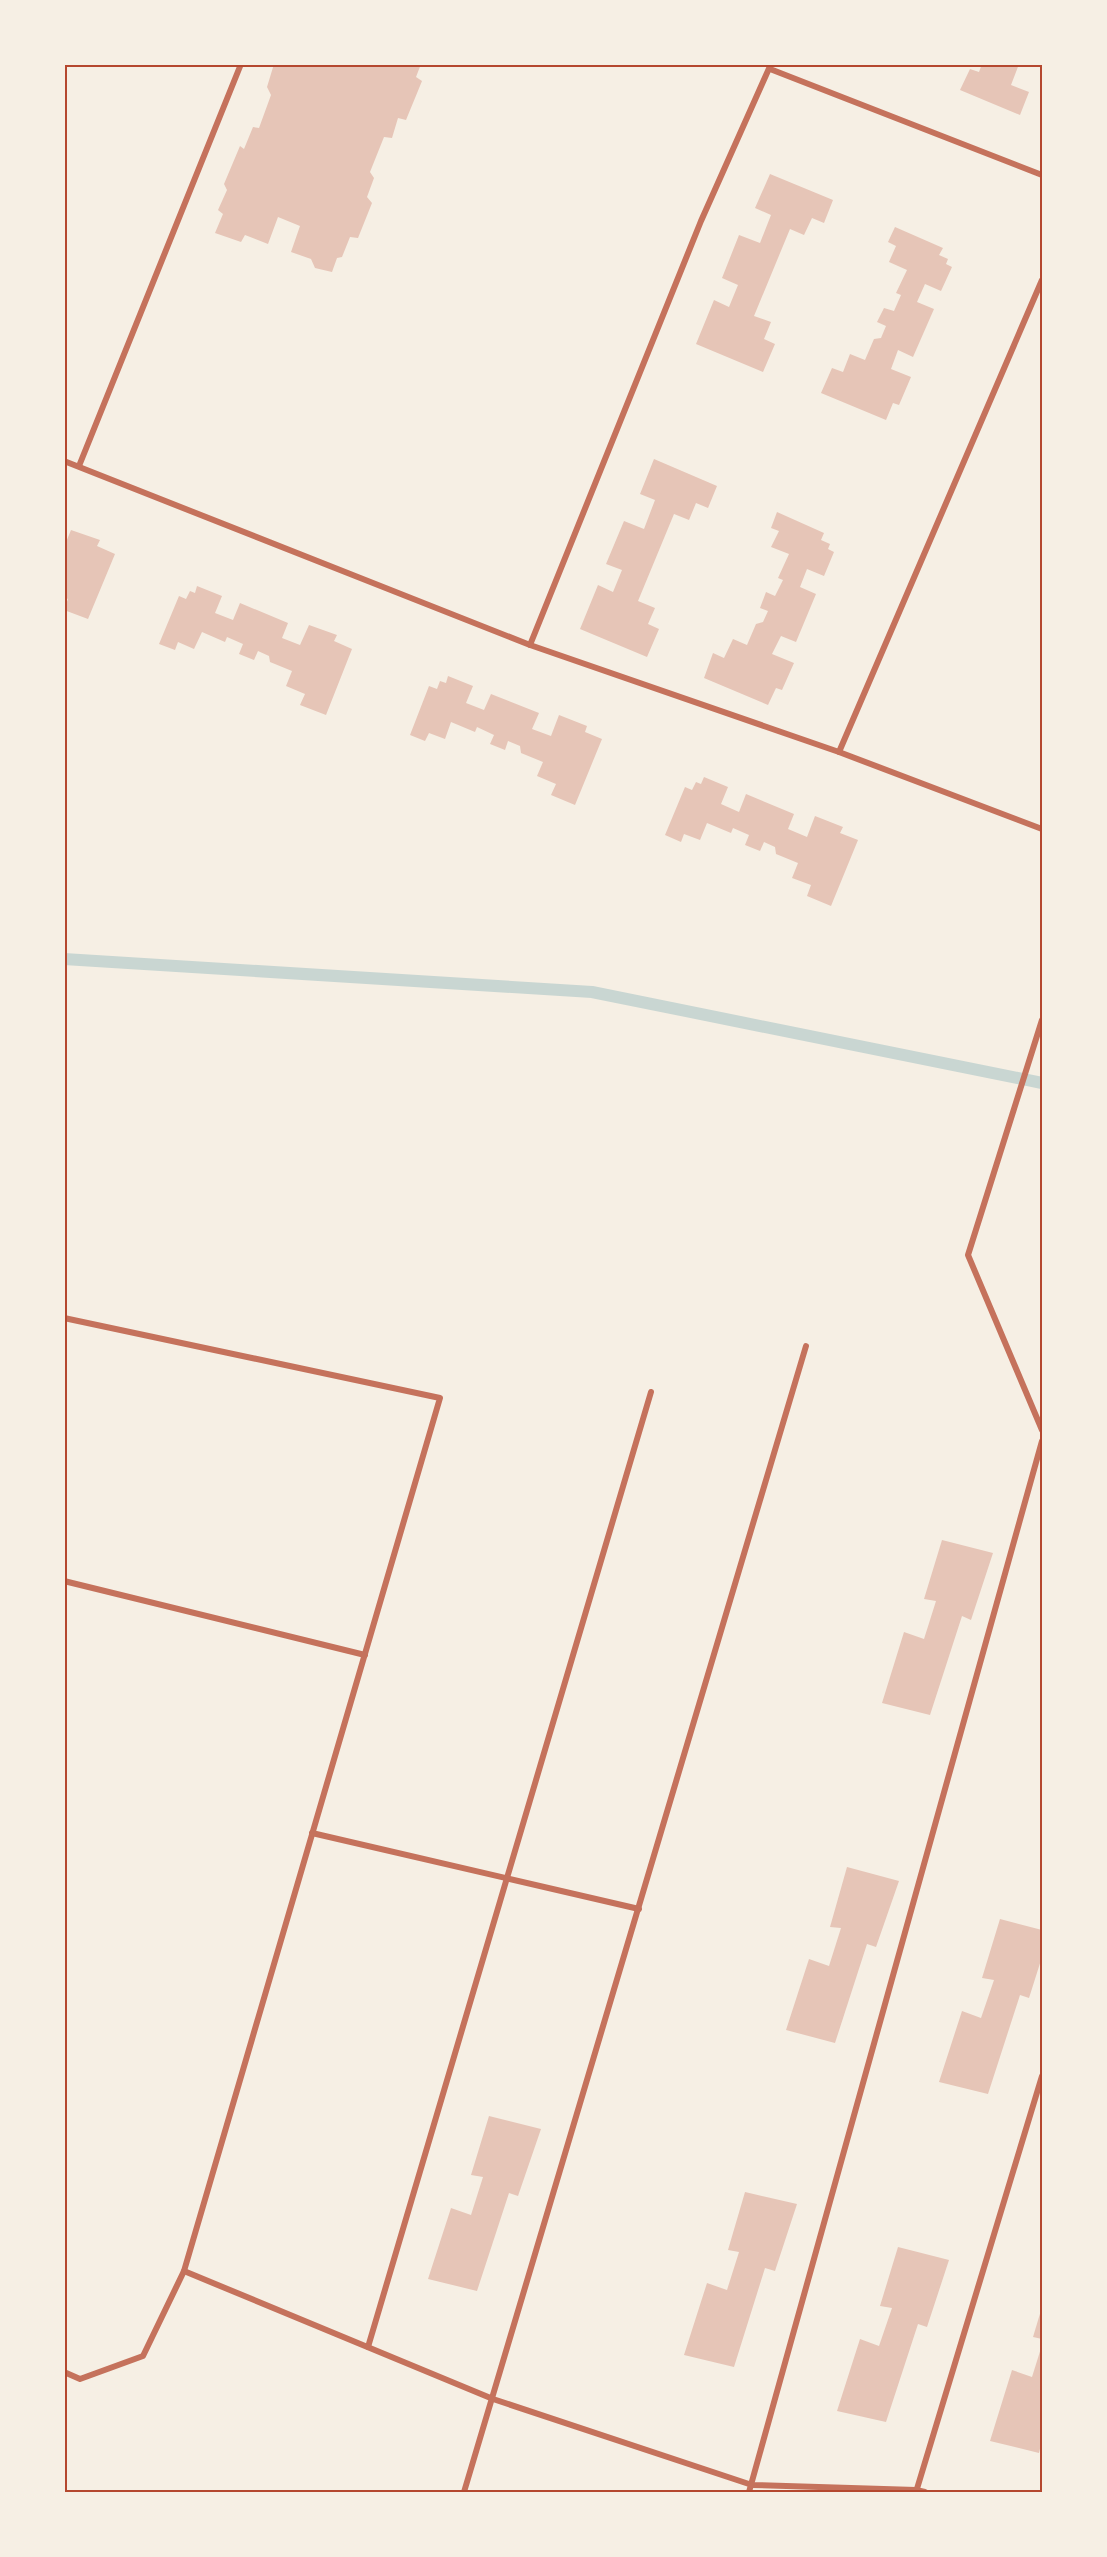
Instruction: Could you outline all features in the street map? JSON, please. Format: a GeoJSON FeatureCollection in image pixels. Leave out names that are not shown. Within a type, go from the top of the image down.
{"type":"FeatureCollection","features":[{"type":"Feature","properties":{"kind":"street"},"geometry":{"type":"LineString","coordinates":[[79,466],[241,64]]}},
{"type":"Feature","properties":{"kind":"street"},"geometry":{"type":"LineString","coordinates":[[530,645],[697,232],[770,67],[1042,175]]}},
{"type":"Feature","properties":{"kind":"street"},"geometry":{"type":"LineString","coordinates":[[839,752],[1042,280]]}},
{"type":"Feature","properties":{"kind":"street"},"geometry":{"type":"LineString","coordinates":[[64,461],[530,645],[839,752],[1042,829]]}},
{"type":"Feature","properties":{"kind":"street"},"geometry":{"type":"LineString","coordinates":[[1042,1020],[968,1255],[1042,1430]]}},
{"type":"Feature","properties":{"kind":"street"},"geometry":{"type":"LineString","coordinates":[[64,1318],[440,1398],[184,2271],[143,2356],[80,2379],[64,2372]]}},
{"type":"Feature","properties":{"kind":"street"},"geometry":{"type":"LineString","coordinates":[[465,2493],[806,1346]]}},
{"type":"Feature","properties":{"kind":"street"},"geometry":{"type":"LineString","coordinates":[[368,2347],[651,1392]]}},
{"type":"Feature","properties":{"kind":"street"},"geometry":{"type":"LineString","coordinates":[[750,2489],[1042,1441]]}},
{"type":"Feature","properties":{"kind":"street"},"geometry":{"type":"LineString","coordinates":[[64,1581],[365,1655]]}},
{"type":"Feature","properties":{"kind":"street"},"geometry":{"type":"LineString","coordinates":[[312,1833],[639,1910]]}},
{"type":"Feature","properties":{"kind":"street"},"geometry":{"type":"LineString","coordinates":[[916,2491],[1042,2076]]}},
{"type":"Feature","properties":{"kind":"street"},"geometry":{"type":"LineString","coordinates":[[184,2271],[493,2399],[750,2489],[916,2491],[924,2493]]}},
{"type":"Feature","properties":{"kind":"building"},"geometry":{"type":"Polygon","coordinates":[[[274,64],[421,64],[416,77],[422,81],[406,120],[398,118],[392,138],[384,137],[370,172],[374,178],[367,197],[372,203],[358,238],[350,237],[342,257],[337,258],[332,272],[315,268],[311,259],[291,252],[300,226],[278,217],[268,244],[245,235],[241,242],[215,233],[223,214],[218,210],[227,190],[224,184],[240,146],[244,149],[253,127],[259,128],[271,95],[267,87],[274,64]]]}},
{"type":"Feature","properties":{"kind":"building"},"geometry":{"type":"Polygon","coordinates":[[[982,64],[1019,64],[1011,85],[1029,92],[1020,115],[960,90],[970,69],[979,72],[982,64]]]}},
{"type":"Feature","properties":{"kind":"building"},"geometry":{"type":"Polygon","coordinates":[[[770,174],[833,200],[824,223],[812,218],[804,235],[790,229],[754,316],[771,322],[764,339],[775,344],[763,372],[696,344],[714,300],[729,307],[738,285],[722,278],[739,235],[760,243],[771,215],[755,208],[770,174]]]}},
{"type":"Feature","properties":{"kind":"building"},"geometry":{"type":"Polygon","coordinates":[[[895,227],[943,248],[939,255],[948,259],[946,264],[952,267],[941,291],[925,284],[917,302],[934,309],[913,357],[898,350],[891,369],[911,377],[899,405],[893,403],[886,420],[821,393],[832,368],[843,372],[850,354],[865,360],[874,339],[881,338],[886,326],[877,322],[884,308],[894,311],[901,295],[896,293],[907,270],[889,262],[896,246],[888,242],[895,227]]]}},
{"type":"Feature","properties":{"kind":"building"},"geometry":{"type":"Polygon","coordinates":[[[654,459],[717,486],[708,508],[696,503],[689,520],[674,514],[638,601],[655,608],[648,624],[659,629],[647,657],[580,629],[598,585],[613,592],[622,570],[606,564],[624,521],[644,529],[655,500],[640,494],[654,459]]]}},
{"type":"Feature","properties":{"kind":"building"},"geometry":{"type":"Polygon","coordinates":[[[777,512],[824,533],[821,540],[830,544],[828,549],[834,552],[824,576],[807,569],[800,587],[816,594],[796,642],[781,636],[772,654],[794,663],[782,690],[776,688],[768,705],[704,678],[713,653],[724,658],[733,639],[747,645],[756,624],[763,622],[768,611],[760,608],[766,592],[775,596],[783,580],[778,578],[789,554],[771,547],[779,531],[771,528],[777,512]]]}},
{"type":"Feature","properties":{"kind":"building"},"geometry":{"type":"Polygon","coordinates":[[[71,530],[100,540],[97,546],[115,554],[88,619],[64,610],[68,599],[64,597],[64,547],[71,530]]]}},
{"type":"Feature","properties":{"kind":"building"},"geometry":{"type":"Polygon","coordinates":[[[197,586],[222,596],[215,613],[233,620],[240,603],[288,623],[282,638],[300,645],[309,625],[337,635],[334,641],[352,649],[326,715],[300,705],[305,694],[286,686],[292,671],[270,662],[269,656],[258,651],[254,660],[239,654],[243,644],[227,637],[225,642],[202,632],[194,649],[178,642],[175,650],[159,644],[179,596],[186,599],[190,591],[195,593],[197,586]]]}},
{"type":"Feature","properties":{"kind":"building"},"geometry":{"type":"Polygon","coordinates":[[[448,676],[473,686],[466,703],[484,710],[491,694],[539,713],[532,729],[551,736],[559,715],[587,726],[585,732],[602,739],[575,805],[551,795],[556,784],[537,776],[543,762],[521,753],[520,746],[508,741],[505,750],[490,744],[494,735],[477,727],[475,732],[451,722],[445,739],[429,733],[425,741],[410,735],[429,686],[437,689],[440,681],[446,683],[448,676]]]}},
{"type":"Feature","properties":{"kind":"building"},"geometry":{"type":"Polygon","coordinates":[[[704,777],[728,787],[721,804],[739,812],[746,794],[794,814],[788,829],[807,837],[815,816],[843,827],[840,833],[858,840],[831,906],[807,896],[811,885],[792,878],[798,863],[776,854],[775,847],[764,842],[760,851],[745,845],[749,835],[733,828],[731,833],[707,823],[700,840],[684,834],[681,842],[665,835],[685,787],[692,790],[696,782],[701,784],[704,777]]]}},
{"type":"Feature","properties":{"kind":"building"},"geometry":{"type":"Polygon","coordinates":[[[942,1540],[993,1553],[971,1620],[962,1616],[930,1715],[882,1703],[904,1632],[924,1639],[936,1601],[924,1599],[942,1540]]]}},
{"type":"Feature","properties":{"kind":"building"},"geometry":{"type":"Polygon","coordinates":[[[847,1867],[899,1881],[876,1947],[867,1944],[835,2043],[786,2030],[809,1959],[829,1966],[841,1928],[830,1927],[847,1867]]]}},
{"type":"Feature","properties":{"kind":"building"},"geometry":{"type":"Polygon","coordinates":[[[1000,1919],[1042,1930],[1042,1957],[1029,1998],[1020,1995],[988,2094],[939,2082],[962,2011],[981,2018],[994,1980],[982,1978],[1000,1919]]]}},
{"type":"Feature","properties":{"kind":"building"},"geometry":{"type":"Polygon","coordinates":[[[489,2116],[541,2129],[518,2196],[509,2193],[477,2291],[428,2279],[451,2208],[471,2215],[483,2177],[471,2175],[489,2116]]]}},
{"type":"Feature","properties":{"kind":"building"},"geometry":{"type":"Polygon","coordinates":[[[745,2192],[797,2204],[775,2271],[765,2268],[734,2367],[684,2355],[707,2283],[727,2290],[739,2252],[728,2250],[745,2192]]]}},
{"type":"Feature","properties":{"kind":"building"},"geometry":{"type":"Polygon","coordinates":[[[898,2247],[949,2260],[927,2327],[918,2324],[886,2422],[837,2411],[860,2339],[879,2346],[892,2308],[880,2306],[898,2247]]]}},
{"type":"Feature","properties":{"kind":"building"},"geometry":{"type":"Polygon","coordinates":[[[1042,2307],[1042,2339],[1033,2337],[1042,2307]]]}},
{"type":"Feature","properties":{"kind":"building"},"geometry":{"type":"Polygon","coordinates":[[[1042,2345],[1042,2440],[1039,2453],[990,2441],[1012,2370],[1032,2377],[1042,2345]]]}},
{"type":"Feature","properties":{"kind":"waterway"},"geometry":{"type":"LineString","coordinates":[[64,959],[592,992],[1042,1083]]}}]}
